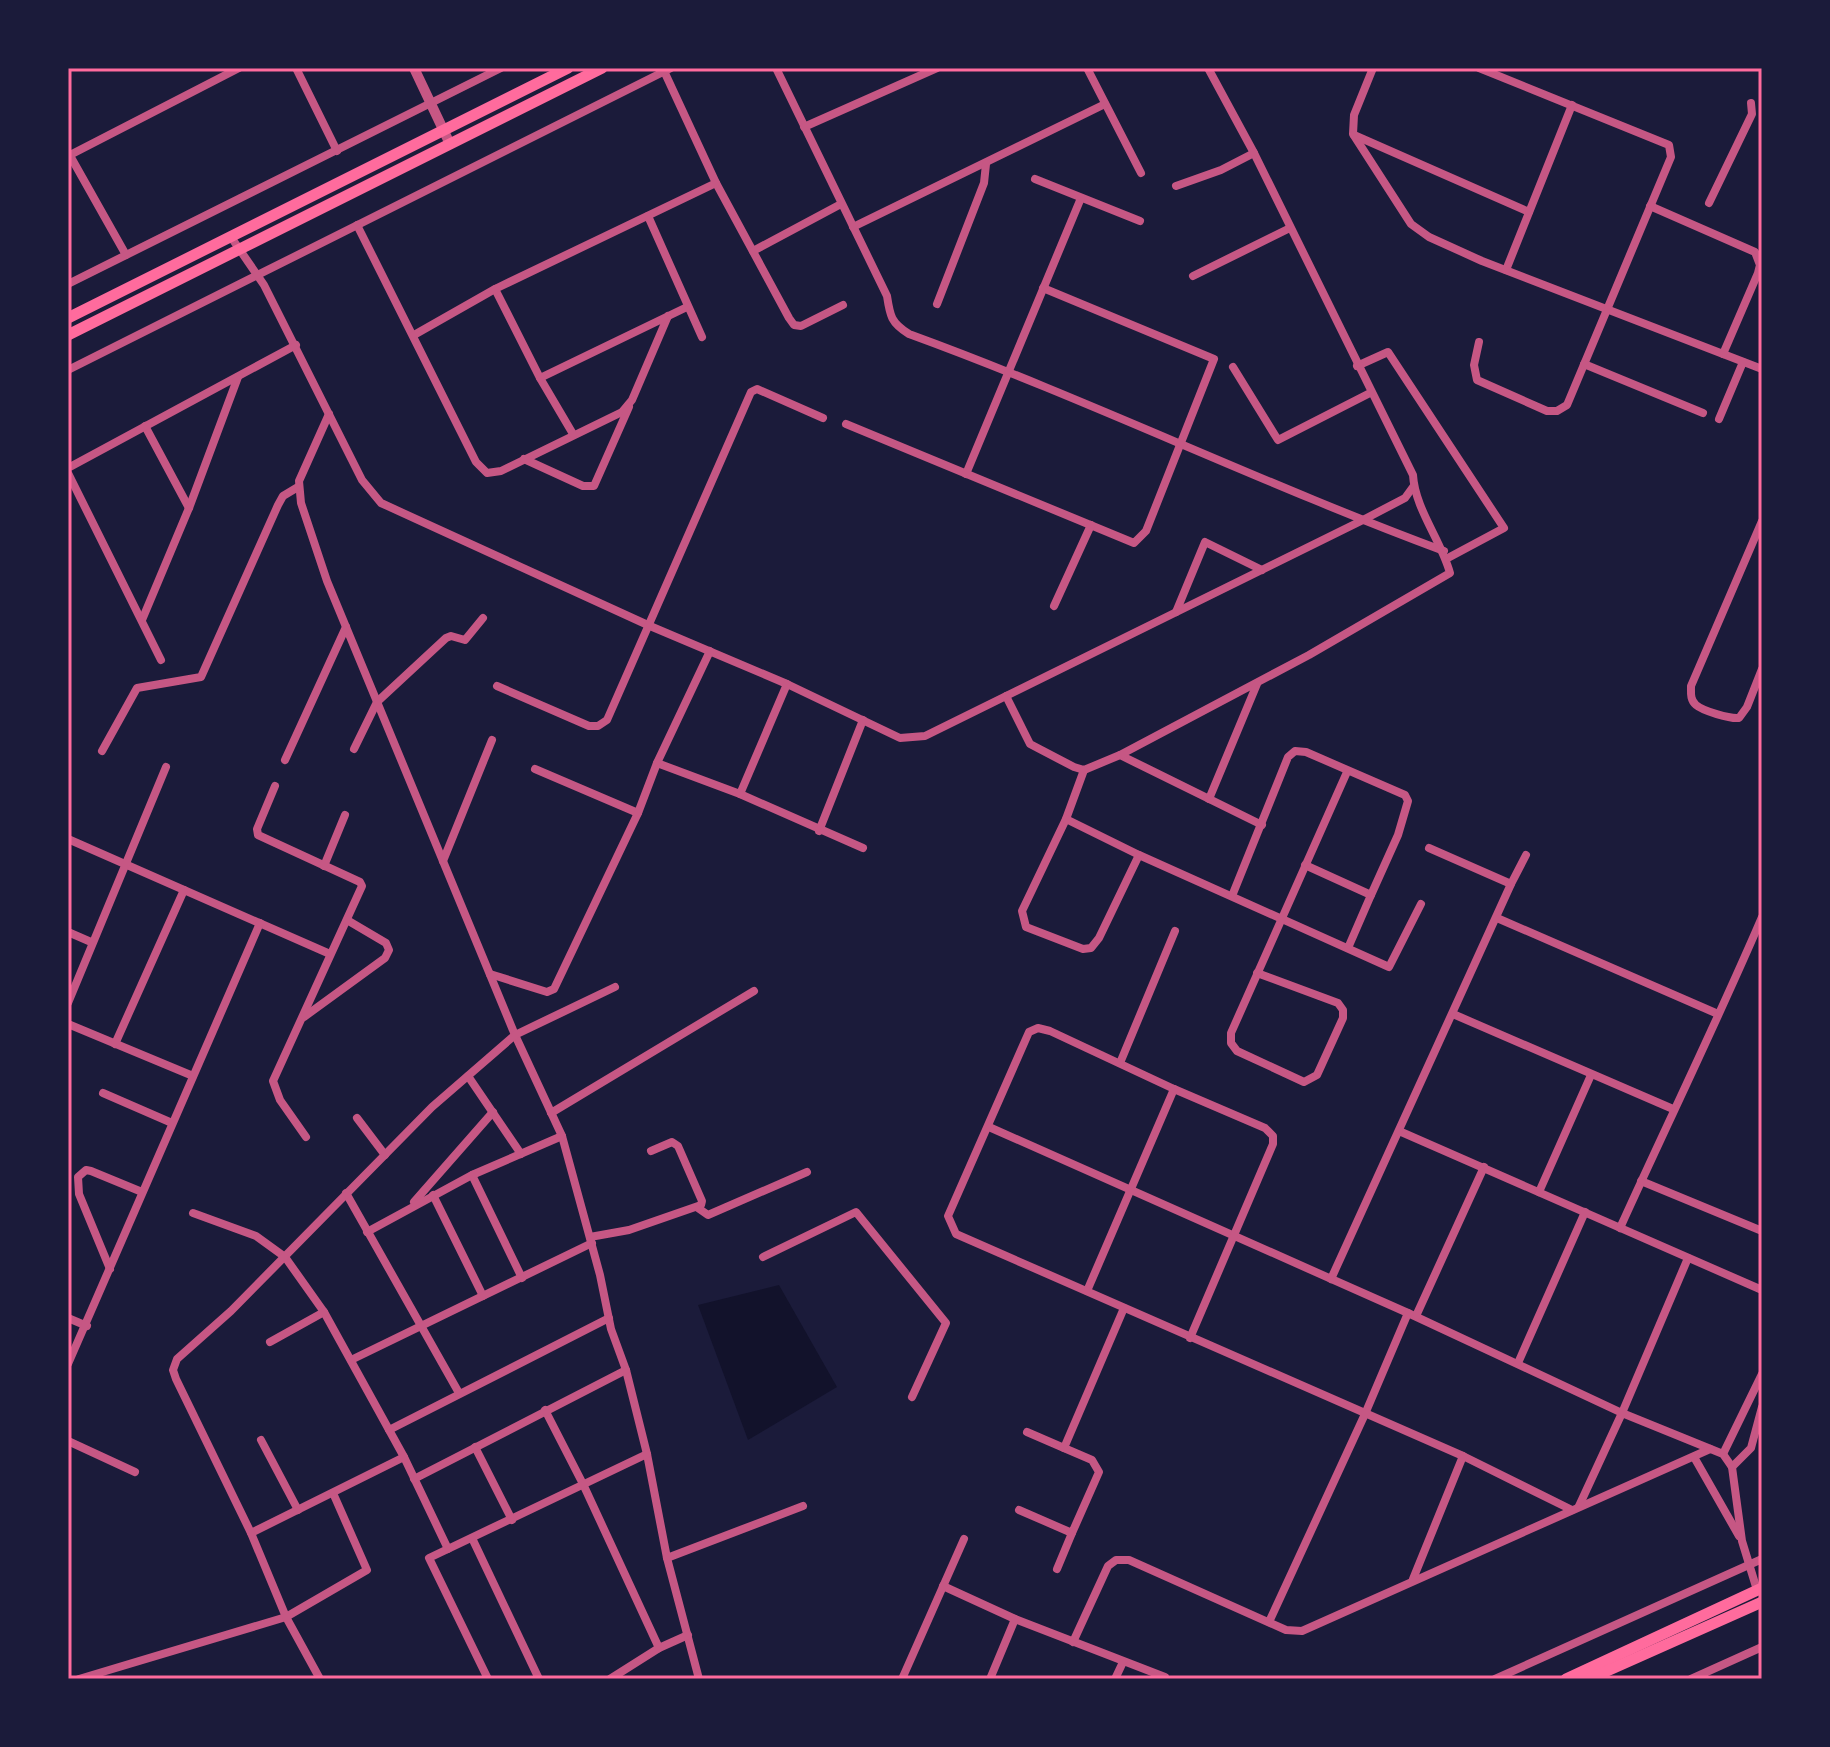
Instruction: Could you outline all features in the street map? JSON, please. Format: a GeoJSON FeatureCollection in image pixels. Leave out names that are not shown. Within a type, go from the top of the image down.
{"type":"FeatureCollection","features":[{"type":"Feature","properties":{"kind":"main road"},"geometry":{"type":"LineString","coordinates":[[68,318],[568,68]]}},
{"type":"Feature","properties":{"kind":"main road"},"geometry":{"type":"LineString","coordinates":[[68,335],[602,68]]}},
{"type":"Feature","properties":{"kind":"main road"},"geometry":{"type":"LineString","coordinates":[[1566,1679],[1759,1589]]}},
{"type":"Feature","properties":{"kind":"main road"},"geometry":{"type":"LineString","coordinates":[[1589,1679],[1604,1676],[1762,1602]]}},
{"type":"Feature","properties":{"kind":"street"},"geometry":{"type":"LineString","coordinates":[[126,255],[69,153],[239,68]]}},
{"type":"Feature","properties":{"kind":"street"},"geometry":{"type":"LineString","coordinates":[[296,68],[337,151]]}},
{"type":"Feature","properties":{"kind":"street"},"geometry":{"type":"LineString","coordinates":[[414,68],[450,144]]}},
{"type":"Feature","properties":{"kind":"street"},"geometry":{"type":"LineString","coordinates":[[68,284],[501,68]]}},
{"type":"Feature","properties":{"kind":"street"},"geometry":{"type":"LineString","coordinates":[[776,68],[887,296],[890,319],[896,326],[1445,555],[1504,528],[1388,352],[1357,366]]}},
{"type":"Feature","properties":{"kind":"street"},"geometry":{"type":"LineString","coordinates":[[804,127],[937,68]]}},
{"type":"Feature","properties":{"kind":"street"},"geometry":{"type":"LineString","coordinates":[[1087,68],[1141,173]]}},
{"type":"Feature","properties":{"kind":"street"},"geometry":{"type":"LineString","coordinates":[[1006,696],[1030,744],[1084,770],[1120,755],[1257,683],[1450,573],[1445,555],[1413,487],[1413,475],[1254,153],[1208,68]]}},
{"type":"Feature","properties":{"kind":"street"},"geometry":{"type":"LineString","coordinates":[[1373,68],[1354,115],[1353,134],[1411,224],[1420,232],[1506,270],[1762,369]]}},
{"type":"Feature","properties":{"kind":"street"},"geometry":{"type":"LineString","coordinates":[[1479,68],[1669,145],[1671,157],[1567,405],[1557,411],[1547,411],[1477,380],[1474,365],[1479,342]]}},
{"type":"Feature","properties":{"kind":"street"},"geometry":{"type":"LineString","coordinates":[[68,370],[668,70],[716,183],[794,325],[801,326],[843,305]]}},
{"type":"Feature","properties":{"kind":"street"},"geometry":{"type":"LineString","coordinates":[[1709,203],[1752,114],[1751,103]]}},
{"type":"Feature","properties":{"kind":"street"},"geometry":{"type":"LineString","coordinates":[[853,227],[1105,104]]}},
{"type":"Feature","properties":{"kind":"street"},"geometry":{"type":"LineString","coordinates":[[1506,270],[1572,105]]}},
{"type":"Feature","properties":{"kind":"street"},"geometry":{"type":"LineString","coordinates":[[1752,114],[1762,118]]}},
{"type":"Feature","properties":{"kind":"street"},"geometry":{"type":"LineString","coordinates":[[1353,134],[1529,212]]}},
{"type":"Feature","properties":{"kind":"street"},"geometry":{"type":"LineString","coordinates":[[1176,186],[1221,170],[1254,153]]}},
{"type":"Feature","properties":{"kind":"street"},"geometry":{"type":"LineString","coordinates":[[937,304],[984,183],[986,164]]}},
{"type":"Feature","properties":{"kind":"street"},"geometry":{"type":"LineString","coordinates":[[1035,179],[1140,221]]}},
{"type":"Feature","properties":{"kind":"street"},"geometry":{"type":"LineString","coordinates":[[414,335],[495,289],[716,183]]}},
{"type":"Feature","properties":{"kind":"street"},"geometry":{"type":"LineString","coordinates":[[966,474],[1081,198]]}},
{"type":"Feature","properties":{"kind":"street"},"geometry":{"type":"LineString","coordinates":[[753,251],[841,204]]}},
{"type":"Feature","properties":{"kind":"street"},"geometry":{"type":"LineString","coordinates":[[1650,206],[1755,252],[1759,258],[1758,273],[1723,354]]}},
{"type":"Feature","properties":{"kind":"street"},"geometry":{"type":"LineString","coordinates":[[648,216],[702,337]]}},
{"type":"Feature","properties":{"kind":"street"},"geometry":{"type":"LineString","coordinates":[[357,225],[481,468],[493,474],[629,406]]}},
{"type":"Feature","properties":{"kind":"street"},"geometry":{"type":"LineString","coordinates":[[1193,276],[1290,228]]}},
{"type":"Feature","properties":{"kind":"street"},"geometry":{"type":"LineString","coordinates":[[231,237],[257,275],[296,345],[362,480],[381,503],[650,626],[787,684],[900,738],[925,736],[1361,521],[1405,498],[1413,487]]}},
{"type":"Feature","properties":{"kind":"street"},"geometry":{"type":"LineString","coordinates":[[846,424],[1134,543],[1142,537],[1214,359],[1043,288]]}},
{"type":"Feature","properties":{"kind":"street"},"geometry":{"type":"LineString","coordinates":[[495,289],[540,378],[573,434]]}},
{"type":"Feature","properties":{"kind":"street"},"geometry":{"type":"LineString","coordinates":[[540,378],[687,307]]}},
{"type":"Feature","properties":{"kind":"street"},"geometry":{"type":"LineString","coordinates":[[524,459],[583,486],[594,486],[652,359],[668,316]]}},
{"type":"Feature","properties":{"kind":"street"},"geometry":{"type":"LineString","coordinates":[[161,660],[68,471],[296,345]]}},
{"type":"Feature","properties":{"kind":"street"},"geometry":{"type":"LineString","coordinates":[[1719,419],[1743,362]]}},
{"type":"Feature","properties":{"kind":"street"},"geometry":{"type":"LineString","coordinates":[[1584,364],[1703,413]]}},
{"type":"Feature","properties":{"kind":"street"},"geometry":{"type":"LineString","coordinates":[[1233,367],[1278,440],[1370,393]]}},
{"type":"Feature","properties":{"kind":"street"},"geometry":{"type":"LineString","coordinates":[[142,620],[189,508],[238,377]]}},
{"type":"Feature","properties":{"kind":"street"},"geometry":{"type":"LineString","coordinates":[[497,686],[589,726],[598,726],[607,720],[751,392],[757,389],[823,418]]}},
{"type":"Feature","properties":{"kind":"street"},"geometry":{"type":"LineString","coordinates":[[329,414],[298,487],[301,503],[327,581],[515,1035],[562,1136],[609,1318],[626,1370],[647,1454],[667,1558],[699,1679]]}},
{"type":"Feature","properties":{"kind":"street"},"geometry":{"type":"LineString","coordinates":[[145,426],[189,508]]}},
{"type":"Feature","properties":{"kind":"street"},"geometry":{"type":"LineString","coordinates":[[102,751],[137,688],[201,677],[278,505],[283,496],[298,487]]}},
{"type":"Feature","properties":{"kind":"street"},"geometry":{"type":"LineString","coordinates":[[1762,521],[1759,537],[1691,686],[1691,697],[1695,705],[1732,719],[1739,718],[1747,707],[1762,669]]}},
{"type":"Feature","properties":{"kind":"street"},"geometry":{"type":"LineString","coordinates":[[1054,606],[1091,525]]}},
{"type":"Feature","properties":{"kind":"street"},"geometry":{"type":"LineString","coordinates":[[1176,612],[1205,542],[1262,570]]}},
{"type":"Feature","properties":{"kind":"street"},"geometry":{"type":"LineString","coordinates":[[354,749],[377,702],[446,638],[451,636],[465,640],[483,618]]}},
{"type":"Feature","properties":{"kind":"street"},"geometry":{"type":"LineString","coordinates":[[285,760],[346,627]]}},
{"type":"Feature","properties":{"kind":"street"},"geometry":{"type":"LineString","coordinates":[[490,974],[547,992],[554,989],[638,813],[657,763],[710,651]]}},
{"type":"Feature","properties":{"kind":"street"},"geometry":{"type":"LineString","coordinates":[[1209,799],[1257,683]]}},
{"type":"Feature","properties":{"kind":"street"},"geometry":{"type":"LineString","coordinates":[[740,794],[787,684]]}},
{"type":"Feature","properties":{"kind":"street"},"geometry":{"type":"LineString","coordinates":[[819,831],[863,720]]}},
{"type":"Feature","properties":{"kind":"street"},"geometry":{"type":"LineString","coordinates":[[443,861],[492,740]]}},
{"type":"Feature","properties":{"kind":"street"},"geometry":{"type":"LineString","coordinates":[[1232,896],[1288,757],[1295,751],[1306,752],[1405,795],[1408,801],[1398,835],[1348,948]]}},
{"type":"Feature","properties":{"kind":"street"},"geometry":{"type":"LineString","coordinates":[[1120,755],[1262,825]]}},
{"type":"Feature","properties":{"kind":"street"},"geometry":{"type":"LineString","coordinates":[[657,763],[740,794],[863,848]]}},
{"type":"Feature","properties":{"kind":"street"},"geometry":{"type":"LineString","coordinates":[[68,1003],[166,767]]}},
{"type":"Feature","properties":{"kind":"street"},"geometry":{"type":"LineString","coordinates":[[535,769],[638,813]]}},
{"type":"Feature","properties":{"kind":"street"},"geometry":{"type":"LineString","coordinates":[[1084,770],[1066,819],[1022,911],[1026,927],[1083,949],[1091,948],[1099,938],[1139,855]]}},
{"type":"Feature","properties":{"kind":"street"},"geometry":{"type":"LineString","coordinates":[[1257,973],[1338,1003],[1343,1010],[1343,1018],[1317,1075],[1311,1080],[1304,1082],[1237,1051],[1231,1043],[1231,1033],[1257,973],[1305,865],[1347,772]]}},
{"type":"Feature","properties":{"kind":"street"},"geometry":{"type":"LineString","coordinates":[[275,786],[257,829],[258,835],[360,882],[360,891],[273,1081],[280,1100],[306,1137]]}},
{"type":"Feature","properties":{"kind":"street"},"geometry":{"type":"LineString","coordinates":[[324,866],[345,815]]}},
{"type":"Feature","properties":{"kind":"street"},"geometry":{"type":"LineString","coordinates":[[1066,819],[1389,967],[1421,904]]}},
{"type":"Feature","properties":{"kind":"street"},"geometry":{"type":"LineString","coordinates":[[68,839],[330,954]]}},
{"type":"Feature","properties":{"kind":"street"},"geometry":{"type":"LineString","coordinates":[[1429,848],[1511,884]]}},
{"type":"Feature","properties":{"kind":"street"},"geometry":{"type":"LineString","coordinates":[[1331,1279],[1526,855]]}},
{"type":"Feature","properties":{"kind":"street"},"geometry":{"type":"LineString","coordinates":[[1305,865],[1371,895]]}},
{"type":"Feature","properties":{"kind":"street"},"geometry":{"type":"LineString","coordinates":[[115,1044],[184,890]]}},
{"type":"Feature","properties":{"kind":"street"},"geometry":{"type":"LineString","coordinates":[[1620,1228],[1762,917]]}},
{"type":"Feature","properties":{"kind":"street"},"geometry":{"type":"LineString","coordinates":[[1497,918],[1718,1014]]}},
{"type":"Feature","properties":{"kind":"street"},"geometry":{"type":"LineString","coordinates":[[301,1019],[385,958],[389,950],[386,943],[347,920]]}},
{"type":"Feature","properties":{"kind":"street"},"geometry":{"type":"LineString","coordinates":[[68,1364],[260,923]]}},
{"type":"Feature","properties":{"kind":"street"},"geometry":{"type":"LineString","coordinates":[[1120,1063],[1175,931]]}},
{"type":"Feature","properties":{"kind":"street"},"geometry":{"type":"LineString","coordinates":[[68,932],[91,942]]}},
{"type":"Feature","properties":{"kind":"street"},"geometry":{"type":"LineString","coordinates":[[320,1679],[286,1617],[251,1533],[173,1370],[177,1359],[231,1311],[432,1107],[515,1035],[615,987]]}},
{"type":"Feature","properties":{"kind":"street"},"geometry":{"type":"LineString","coordinates":[[551,1113],[754,991]]}},
{"type":"Feature","properties":{"kind":"street"},"geometry":{"type":"LineString","coordinates":[[1453,1014],[1673,1109]]}},
{"type":"Feature","properties":{"kind":"street"},"geometry":{"type":"LineString","coordinates":[[68,1024],[193,1076]]}},
{"type":"Feature","properties":{"kind":"street"},"geometry":{"type":"LineString","coordinates":[[1190,1338],[1273,1144],[1273,1136],[1265,1128],[1050,1031],[1038,1028],[1029,1032],[948,1216],[956,1234],[1190,1338],[1463,1456],[1576,1508]]}},
{"type":"Feature","properties":{"kind":"street"},"geometry":{"type":"LineString","coordinates":[[1539,1192],[1591,1075]]}},
{"type":"Feature","properties":{"kind":"street"},"geometry":{"type":"LineString","coordinates":[[468,1076],[521,1154]]}},
{"type":"Feature","properties":{"kind":"street"},"geometry":{"type":"LineString","coordinates":[[1087,1291],[1174,1089]]}},
{"type":"Feature","properties":{"kind":"street"},"geometry":{"type":"LineString","coordinates":[[103,1093],[172,1123]]}},
{"type":"Feature","properties":{"kind":"street"},"geometry":{"type":"LineString","coordinates":[[411,1206],[493,1112]]}},
{"type":"Feature","properties":{"kind":"street"},"geometry":{"type":"LineString","coordinates":[[357,1118],[385,1155]]}},
{"type":"Feature","properties":{"kind":"street"},"geometry":{"type":"LineString","coordinates":[[989,1127],[1412,1315],[1622,1413],[1723,1454],[1732,1467],[1742,1541],[1759,1589]]}},
{"type":"Feature","properties":{"kind":"street"},"geometry":{"type":"LineString","coordinates":[[1399,1131],[1762,1290]]}},
{"type":"Feature","properties":{"kind":"street"},"geometry":{"type":"LineString","coordinates":[[367,1232],[472,1175],[562,1136]]}},
{"type":"Feature","properties":{"kind":"street"},"geometry":{"type":"LineString","coordinates":[[351,1360],[522,1278],[591,1240],[698,1208],[702,1201],[678,1146],[672,1142],[651,1151]]}},
{"type":"Feature","properties":{"kind":"street"},"geometry":{"type":"LineString","coordinates":[[1269,1622],[1484,1167]]}},
{"type":"Feature","properties":{"kind":"street"},"geometry":{"type":"LineString","coordinates":[[110,1269],[79,1194],[78,1177],[86,1170],[142,1192]]}},
{"type":"Feature","properties":{"kind":"street"},"geometry":{"type":"LineString","coordinates":[[698,1208],[708,1215],[807,1172]]}},
{"type":"Feature","properties":{"kind":"street"},"geometry":{"type":"LineString","coordinates":[[472,1175],[522,1278]]}},
{"type":"Feature","properties":{"kind":"street"},"geometry":{"type":"LineString","coordinates":[[1641,1181],[1762,1231]]}},
{"type":"Feature","properties":{"kind":"street"},"geometry":{"type":"LineString","coordinates":[[346,1193],[459,1393]]}},
{"type":"Feature","properties":{"kind":"street"},"geometry":{"type":"LineString","coordinates":[[433,1195],[483,1296]]}},
{"type":"Feature","properties":{"kind":"street"},"geometry":{"type":"LineString","coordinates":[[763,1257],[856,1212],[946,1323],[912,1397]]}},
{"type":"Feature","properties":{"kind":"street"},"geometry":{"type":"LineString","coordinates":[[1518,1363],[1585,1212]]}},
{"type":"Feature","properties":{"kind":"street"},"geometry":{"type":"LineString","coordinates":[[193,1213],[256,1236],[285,1257],[324,1312],[351,1360],[404,1457],[448,1549]]}},
{"type":"Feature","properties":{"kind":"street"},"geometry":{"type":"LineString","coordinates":[[1576,1508],[1622,1413],[1688,1258]]}},
{"type":"Feature","properties":{"kind":"street"},"geometry":{"type":"LineString","coordinates":[[1064,1448],[1124,1308]]}},
{"type":"Feature","properties":{"kind":"street"},"geometry":{"type":"LineString","coordinates":[[270,1342],[324,1312]]}},
{"type":"Feature","properties":{"kind":"street"},"geometry":{"type":"LineString","coordinates":[[68,1318],[87,1326]]}},
{"type":"Feature","properties":{"kind":"street"},"geometry":{"type":"LineString","coordinates":[[389,1430],[609,1318]]}},
{"type":"Feature","properties":{"kind":"street"},"geometry":{"type":"LineString","coordinates":[[414,1479],[626,1370]]}},
{"type":"Feature","properties":{"kind":"street"},"geometry":{"type":"LineString","coordinates":[[1723,1454],[1762,1374]]}},
{"type":"Feature","properties":{"kind":"street"},"geometry":{"type":"LineString","coordinates":[[1732,1467],[1751,1448],[1762,1407]]}},
{"type":"Feature","properties":{"kind":"street"},"geometry":{"type":"LineString","coordinates":[[545,1410],[659,1648]]}},
{"type":"Feature","properties":{"kind":"street"},"geometry":{"type":"LineString","coordinates":[[1027,1432],[1092,1460],[1099,1472],[1057,1569]]}},
{"type":"Feature","properties":{"kind":"street"},"geometry":{"type":"LineString","coordinates":[[261,1440],[298,1510]]}},
{"type":"Feature","properties":{"kind":"street"},"geometry":{"type":"LineString","coordinates":[[68,1441],[135,1472]]}},
{"type":"Feature","properties":{"kind":"street"},"geometry":{"type":"LineString","coordinates":[[475,1447],[512,1520]]}},
{"type":"Feature","properties":{"kind":"street"},"geometry":{"type":"LineString","coordinates":[[1073,1642],[1108,1566],[1116,1560],[1129,1560],[1286,1630],[1302,1631],[1710,1449]]}},
{"type":"Feature","properties":{"kind":"street"},"geometry":{"type":"LineString","coordinates":[[488,1679],[429,1558],[647,1454]]}},
{"type":"Feature","properties":{"kind":"street"},"geometry":{"type":"LineString","coordinates":[[1413,1579],[1463,1456]]}},
{"type":"Feature","properties":{"kind":"street"},"geometry":{"type":"LineString","coordinates":[[251,1533],[404,1457]]}},
{"type":"Feature","properties":{"kind":"street"},"geometry":{"type":"LineString","coordinates":[[1694,1457],[1742,1541]]}},
{"type":"Feature","properties":{"kind":"street"},"geometry":{"type":"LineString","coordinates":[[79,1679],[286,1617],[367,1570],[333,1493]]}},
{"type":"Feature","properties":{"kind":"street"},"geometry":{"type":"LineString","coordinates":[[667,1558],[803,1506]]}},
{"type":"Feature","properties":{"kind":"street"},"geometry":{"type":"LineString","coordinates":[[1019,1510],[1072,1533]]}},
{"type":"Feature","properties":{"kind":"street"},"geometry":{"type":"LineString","coordinates":[[472,1538],[539,1679]]}},
{"type":"Feature","properties":{"kind":"street"},"geometry":{"type":"LineString","coordinates":[[902,1679],[964,1539]]}},
{"type":"Feature","properties":{"kind":"street"},"geometry":{"type":"LineString","coordinates":[[1495,1679],[1762,1559]]}},
{"type":"Feature","properties":{"kind":"street"},"geometry":{"type":"LineString","coordinates":[[943,1586],[1015,1619],[1165,1677]]}},
{"type":"Feature","properties":{"kind":"street"},"geometry":{"type":"LineString","coordinates":[[990,1679],[1015,1619]]}},
{"type":"Feature","properties":{"kind":"street"},"geometry":{"type":"LineString","coordinates":[[610,1679],[659,1648],[688,1635]]}},
{"type":"Feature","properties":{"kind":"street"},"geometry":{"type":"LineString","coordinates":[[1691,1679],[1762,1647]]}},
{"type":"Feature","properties":{"kind":"street"},"geometry":{"type":"LineString","coordinates":[[1115,1679],[1123,1662]]}},
{"type":"Feature","properties":{"kind":"shaded area"},"geometry":{"type":"Polygon","coordinates":[[[779,1285],[837,1387],[748,1440],[698,1305],[779,1285]]]}}]}
